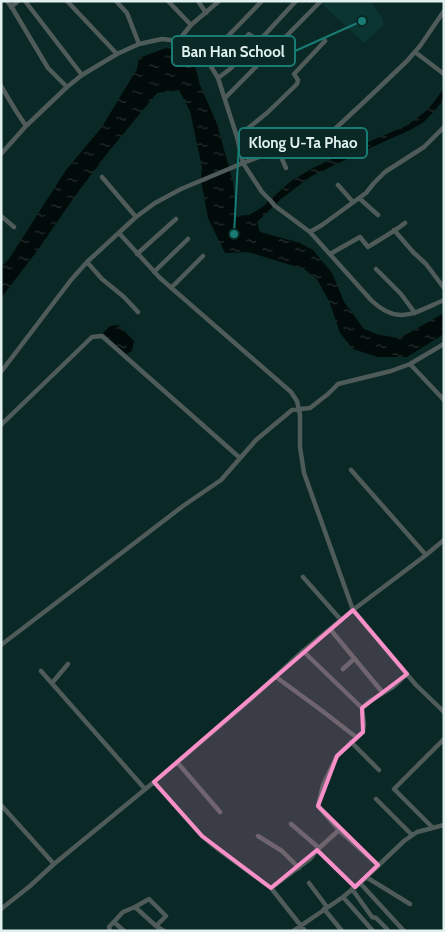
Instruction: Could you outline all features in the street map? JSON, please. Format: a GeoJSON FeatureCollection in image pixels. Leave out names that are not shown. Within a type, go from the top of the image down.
{"type":"FeatureCollection","features":[{"type":"Feature","properties":{"kind":"street"},"geometry":{"type":"LineString","coordinates":[[11,7],[18,1]]}},
{"type":"Feature","properties":{"kind":"street"},"geometry":{"type":"LineString","coordinates":[[26,1],[82,75]]}},
{"type":"Feature","properties":{"kind":"street"},"geometry":{"type":"LineString","coordinates":[[67,1],[117,54]]}},
{"type":"Feature","properties":{"kind":"street"},"geometry":{"type":"LineString","coordinates":[[116,1],[127,13],[140,44]]}},
{"type":"Feature","properties":{"kind":"street"},"geometry":{"type":"LineString","coordinates":[[168,1],[190,25]]}},
{"type":"Feature","properties":{"kind":"street"},"geometry":{"type":"LineString","coordinates":[[198,1],[206,13]]}},
{"type":"Feature","properties":{"kind":"street"},"geometry":{"type":"LineString","coordinates":[[178,41],[190,25],[219,1]]}},
{"type":"Feature","properties":{"kind":"street"},"geometry":{"type":"LineString","coordinates":[[227,37],[262,1]]}},
{"type":"Feature","properties":{"kind":"street"},"geometry":{"type":"LineString","coordinates":[[218,78],[236,63],[231,56],[233,50],[249,34],[259,41],[296,1]]}},
{"type":"Feature","properties":{"kind":"street"},"geometry":{"type":"LineString","coordinates":[[225,98],[321,1]]}},
{"type":"Feature","properties":{"kind":"street"},"geometry":{"type":"LineString","coordinates":[[4,2],[11,7],[48,68],[67,87]]}},
{"type":"Feature","properties":{"kind":"street"},"geometry":{"type":"LineString","coordinates":[[1,372],[58,296],[87,262],[136,217],[155,203],[181,189],[232,167],[278,150],[311,145],[323,140],[366,101],[415,52],[444,11]]}},
{"type":"Feature","properties":{"kind":"street"},"geometry":{"type":"LineString","coordinates":[[2,150],[67,87],[82,75],[117,54],[140,44],[162,38],[178,41],[192,48],[207,60],[218,78],[237,137],[243,163],[262,192],[275,206],[310,232],[381,310],[401,316],[415,313],[444,300]]}},
{"type":"Feature","properties":{"kind":"street"},"geometry":{"type":"LineString","coordinates":[[237,137],[267,113],[297,84],[298,80],[294,74],[325,42]]}},
{"type":"Feature","properties":{"kind":"street"},"geometry":{"type":"LineString","coordinates":[[415,52],[444,74]]}},
{"type":"Feature","properties":{"kind":"street"},"geometry":{"type":"LineString","coordinates":[[1,86],[26,126]]}},
{"type":"Feature","properties":{"kind":"street"},"geometry":{"type":"LineString","coordinates":[[310,232],[360,198],[385,172],[424,147],[444,127]]}},
{"type":"Feature","properties":{"kind":"street"},"geometry":{"type":"LineString","coordinates":[[278,150],[286,168]]}},
{"type":"Feature","properties":{"kind":"street"},"geometry":{"type":"LineString","coordinates":[[102,177],[136,217]]}},
{"type":"Feature","properties":{"kind":"street"},"geometry":{"type":"LineString","coordinates":[[338,185],[353,202]]}},
{"type":"Feature","properties":{"kind":"street"},"geometry":{"type":"LineString","coordinates":[[360,198],[378,216]]}},
{"type":"Feature","properties":{"kind":"street"},"geometry":{"type":"LineString","coordinates":[[1,216],[14,227]]}},
{"type":"Feature","properties":{"kind":"street"},"geometry":{"type":"LineString","coordinates":[[137,254],[176,219]]}},
{"type":"Feature","properties":{"kind":"street"},"geometry":{"type":"LineString","coordinates":[[330,254],[360,237],[368,248],[405,223]]}},
{"type":"Feature","properties":{"kind":"street"},"geometry":{"type":"LineString","coordinates":[[394,230],[426,264],[444,288]]}},
{"type":"Feature","properties":{"kind":"street"},"geometry":{"type":"LineString","coordinates":[[119,233],[171,288],[291,392],[297,401],[300,415],[300,447],[304,473],[353,610],[416,685],[444,712]]}},
{"type":"Feature","properties":{"kind":"street"},"geometry":{"type":"LineString","coordinates":[[154,272],[188,239]]}},
{"type":"Feature","properties":{"kind":"street"},"geometry":{"type":"LineString","coordinates":[[171,288],[203,256]]}},
{"type":"Feature","properties":{"kind":"street"},"geometry":{"type":"LineString","coordinates":[[87,262],[102,280],[124,297],[138,312]]}},
{"type":"Feature","properties":{"kind":"street"},"geometry":{"type":"LineString","coordinates":[[376,269],[401,294],[415,313]]}},
{"type":"Feature","properties":{"kind":"street"},"geometry":{"type":"LineString","coordinates":[[1,425],[92,337],[102,336],[240,458]]}},
{"type":"Feature","properties":{"kind":"street"},"geometry":{"type":"LineString","coordinates":[[1,645],[175,512],[222,480],[256,440],[292,410],[310,408],[338,384],[391,371],[410,364],[444,344]]}},
{"type":"Feature","properties":{"kind":"street"},"geometry":{"type":"LineString","coordinates":[[410,364],[444,400]]}},
{"type":"Feature","properties":{"kind":"street"},"geometry":{"type":"LineString","coordinates":[[351,470],[426,555]]}},
{"type":"Feature","properties":{"kind":"street"},"geometry":{"type":"LineString","coordinates":[[1,909],[154,782],[276,677],[303,651],[444,540]]}},
{"type":"Feature","properties":{"kind":"street"},"geometry":{"type":"LineString","coordinates":[[303,577],[341,620]]}},
{"type":"Feature","properties":{"kind":"street"},"geometry":{"type":"LineString","coordinates":[[330,629],[383,694]]}},
{"type":"Feature","properties":{"kind":"street"},"geometry":{"type":"LineString","coordinates":[[303,651],[362,708],[364,724],[363,732],[337,756],[328,772],[318,806],[339,830],[378,865]]}},
{"type":"Feature","properties":{"kind":"street"},"geometry":{"type":"LineString","coordinates":[[343,669],[354,659]]}},
{"type":"Feature","properties":{"kind":"street"},"geometry":{"type":"LineString","coordinates":[[52,683],[68,664]]}},
{"type":"Feature","properties":{"kind":"street"},"geometry":{"type":"LineString","coordinates":[[41,671],[145,789]]}},
{"type":"Feature","properties":{"kind":"street"},"geometry":{"type":"LineString","coordinates":[[362,708],[393,687],[407,674]]}},
{"type":"Feature","properties":{"kind":"street"},"geometry":{"type":"LineString","coordinates":[[276,677],[356,737]]}},
{"type":"Feature","properties":{"kind":"street"},"geometry":{"type":"LineString","coordinates":[[432,827],[394,789],[444,738]]}},
{"type":"Feature","properties":{"kind":"street"},"geometry":{"type":"LineString","coordinates":[[351,742],[379,770]]}},
{"type":"Feature","properties":{"kind":"street"},"geometry":{"type":"LineString","coordinates":[[177,762],[220,812]]}},
{"type":"Feature","properties":{"kind":"street"},"geometry":{"type":"LineString","coordinates":[[154,782],[202,836],[271,888],[305,931]]}},
{"type":"Feature","properties":{"kind":"street"},"geometry":{"type":"LineString","coordinates":[[376,799],[412,835]]}},
{"type":"Feature","properties":{"kind":"street"},"geometry":{"type":"LineString","coordinates":[[1,805],[54,864]]}},
{"type":"Feature","properties":{"kind":"street"},"geometry":{"type":"LineString","coordinates":[[291,824],[318,849],[353,888],[372,917],[376,918],[387,929]]}},
{"type":"Feature","properties":{"kind":"street"},"geometry":{"type":"LineString","coordinates":[[293,931],[360,883],[412,835],[432,827],[444,825]]}},
{"type":"Feature","properties":{"kind":"street"},"geometry":{"type":"LineString","coordinates":[[271,888],[310,859],[339,830]]}},
{"type":"Feature","properties":{"kind":"street"},"geometry":{"type":"LineString","coordinates":[[258,836],[282,851],[299,868]]}},
{"type":"Feature","properties":{"kind":"street"},"geometry":{"type":"LineString","coordinates":[[366,877],[410,904]]}},
{"type":"Feature","properties":{"kind":"street"},"geometry":{"type":"LineString","coordinates":[[309,883],[342,931]]}},
{"type":"Feature","properties":{"kind":"street"},"geometry":{"type":"LineString","coordinates":[[360,883],[404,931]]}},
{"type":"Feature","properties":{"kind":"street"},"geometry":{"type":"LineString","coordinates":[[343,896],[373,931]]}},
{"type":"Feature","properties":{"kind":"street"},"geometry":{"type":"LineString","coordinates":[[110,931],[109,927],[123,912],[149,899],[166,916],[160,929],[135,907]]}},
{"type":"Feature","properties":{"kind":"street"},"geometry":{"type":"LineString","coordinates":[[114,922],[124,931]]}},
{"type":"Feature","properties":{"kind":"highlighted area"},"geometry":{"type":"Polygon","coordinates":[[[353,610],[407,674],[362,708],[363,732],[337,756],[318,806],[378,865],[355,887],[317,850],[271,888],[202,836],[154,782],[353,610]]]}},
{"type":"Feature","properties":{"kind":"shaded area"},"geometry":{"type":"Polygon","coordinates":[[[325,1],[370,1],[382,17],[384,25],[364,43],[322,4],[325,1]]]}},
{"type":"Feature","properties":{"kind":"water"},"geometry":{"type":"Polygon","coordinates":[[[166,48],[183,51],[195,66],[200,85],[217,124],[233,182],[236,216],[249,215],[261,208],[291,181],[313,168],[408,125],[426,111],[444,88],[444,99],[424,122],[310,177],[281,199],[257,222],[260,232],[300,243],[313,250],[332,273],[344,302],[364,329],[379,335],[400,338],[444,313],[444,334],[407,357],[378,357],[353,349],[340,333],[330,303],[317,279],[304,269],[248,252],[225,253],[208,218],[201,180],[202,167],[190,111],[179,90],[157,93],[109,151],[1,298],[1,267],[9,259],[66,170],[102,127],[137,69],[139,58],[166,48]]]}},
{"type":"Feature","properties":{"kind":"water"},"geometry":{"type":"Polygon","coordinates":[[[118,325],[134,341],[132,351],[126,354],[103,333],[110,326],[118,325]]]}},
{"type":"Feature","properties":{"kind":"place","name":"Ban Han School"},"geometry":{"type":"Point","coordinates":[362,21]}},
{"type":"Feature","properties":{"kind":"place","name":"Klong U-Ta Phao"},"geometry":{"type":"Point","coordinates":[234,234]}}]}
